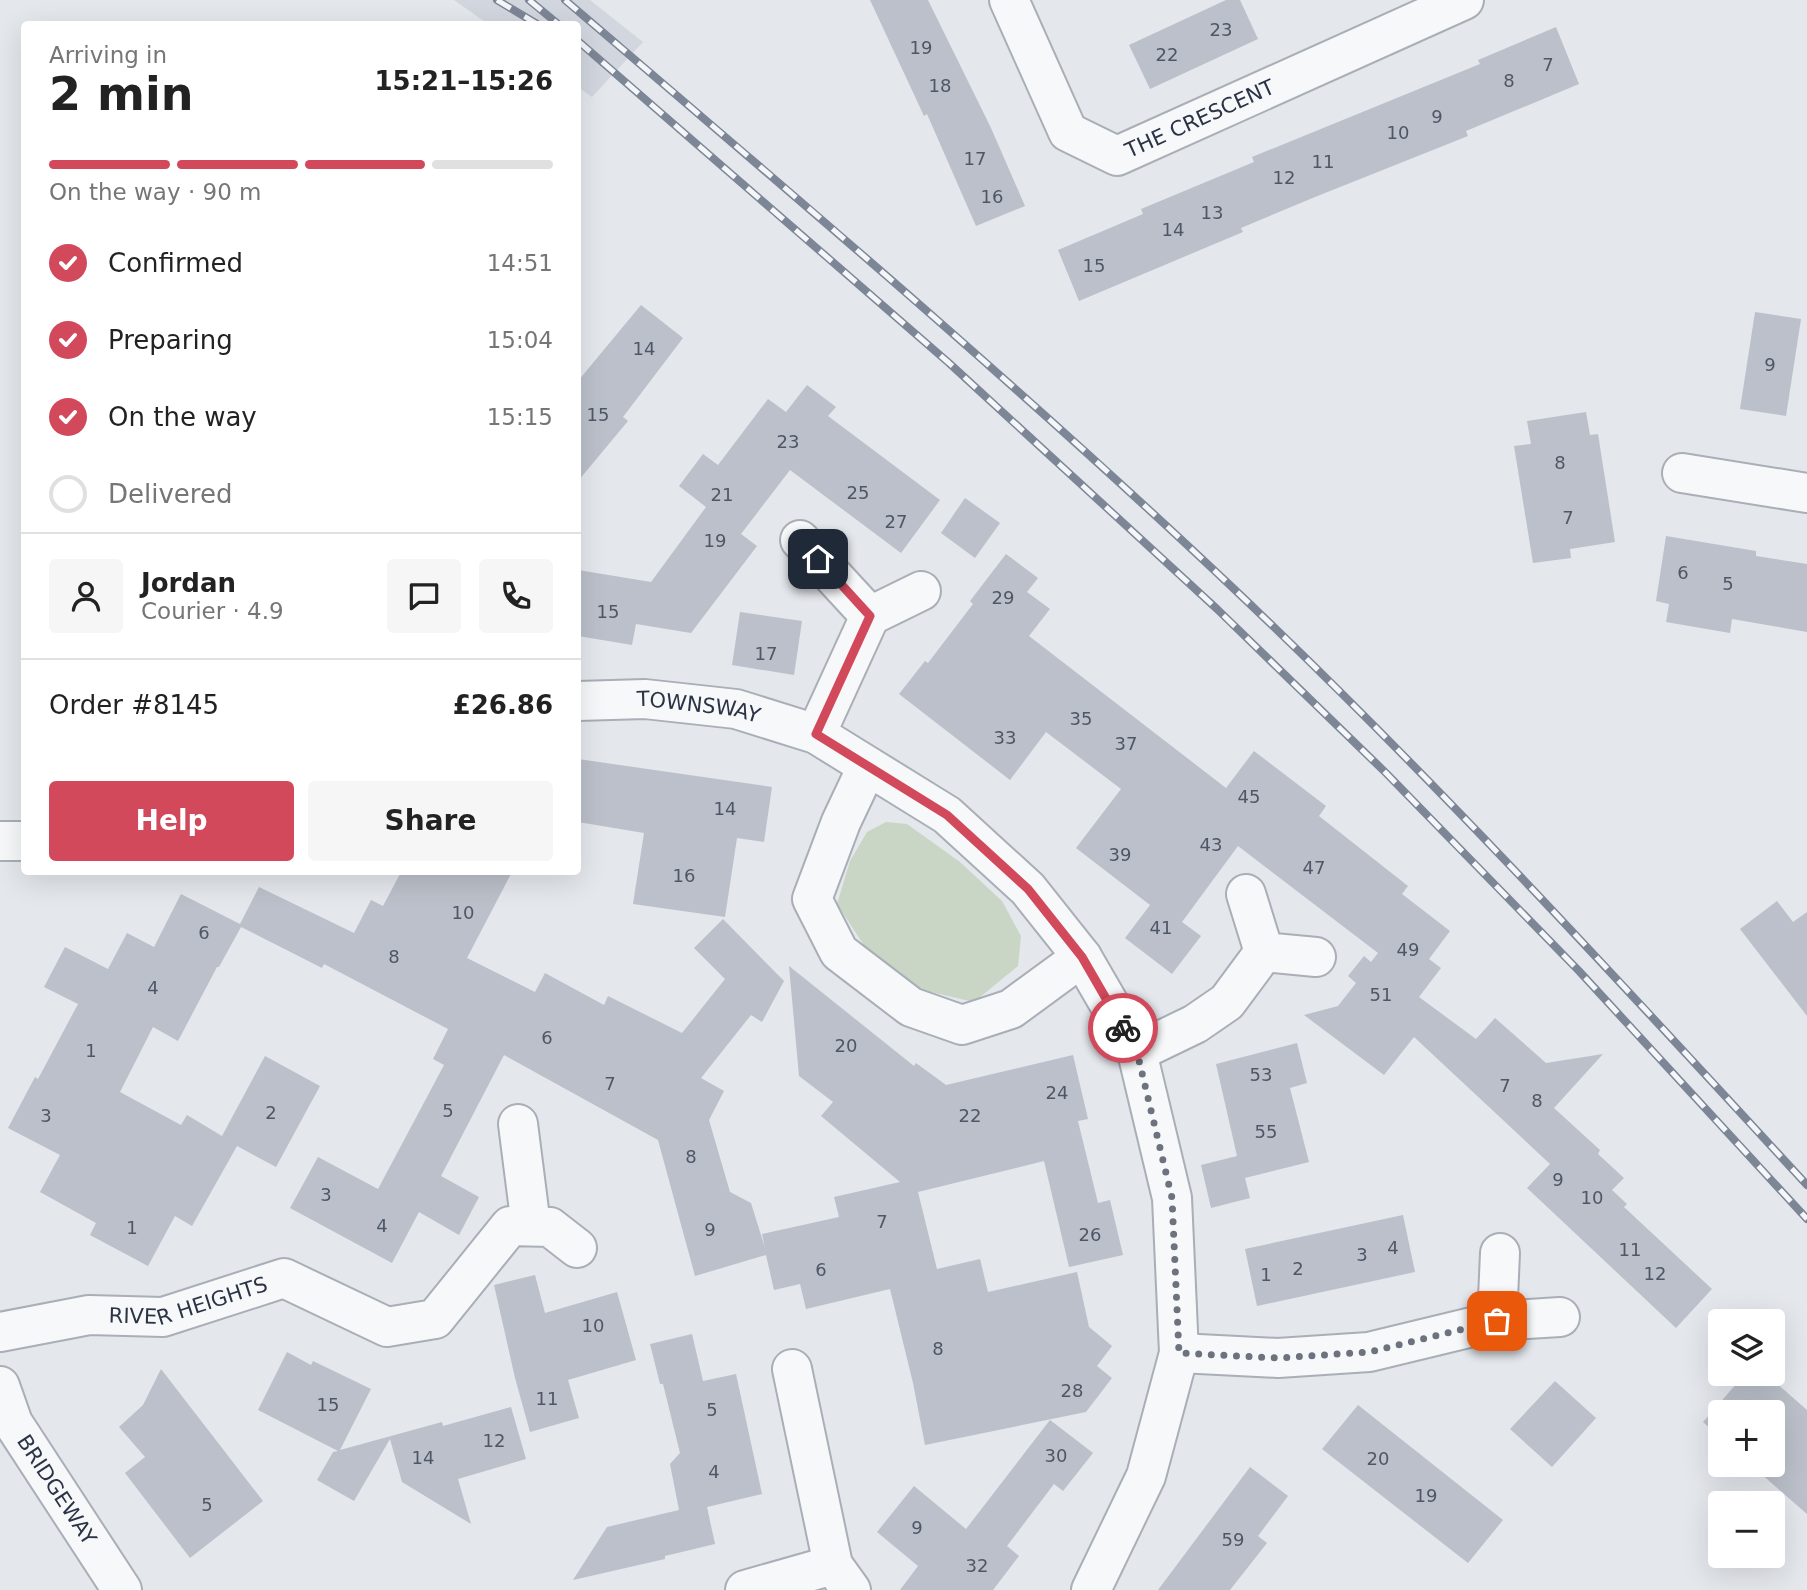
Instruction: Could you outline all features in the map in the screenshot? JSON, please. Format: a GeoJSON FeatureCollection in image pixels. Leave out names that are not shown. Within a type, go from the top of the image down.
{"type":"FeatureCollection","features":[{"type":"Feature","properties":{"kind":"street","name":"THE CRESCENT"},"geometry":{"type":"LineString","coordinates":[[1009,0],[1068,132],[1117,156],[1464,0]]}},
{"type":"Feature","properties":{"kind":"street"},"geometry":{"type":"LineString","coordinates":[[1682,474],[1807,493]]}},
{"type":"Feature","properties":{"kind":"street"},"geometry":{"type":"LineString","coordinates":[[800,540],[870,616]]}},
{"type":"Feature","properties":{"kind":"street"},"geometry":{"type":"LineString","coordinates":[[816,734],[870,616],[921,591]]}},
{"type":"Feature","properties":{"kind":"street","name":"TOWNSWAY"},"geometry":{"type":"LineString","coordinates":[[581,701],[645,699],[736,709],[816,734],[947,815],[1028,889],[1082,957],[1137,1052],[1172,1198],[1179,1353],[1146,1475],[1091,1590]]}},
{"type":"Feature","properties":{"kind":"street"},"geometry":{"type":"LineString","coordinates":[[867,767],[841,822],[812,899],[839,952],[911,1007],[962,1025],[1011,1009],[1082,957]]}},
{"type":"Feature","properties":{"kind":"street"},"geometry":{"type":"LineString","coordinates":[[0,841],[21,841]]}},
{"type":"Feature","properties":{"kind":"street"},"geometry":{"type":"LineString","coordinates":[[1246,894],[1264,953]]}},
{"type":"Feature","properties":{"kind":"street"},"geometry":{"type":"LineString","coordinates":[[1264,953],[1316,957]]}},
{"type":"Feature","properties":{"kind":"street"},"geometry":{"type":"LineString","coordinates":[[1137,1052],[1195,1024],[1227,1002],[1264,953]]}},
{"type":"Feature","properties":{"kind":"street"},"geometry":{"type":"LineString","coordinates":[[518,1124],[531,1226],[550,1227],[577,1248]]}},
{"type":"Feature","properties":{"kind":"street","name":"RIVER HEIGHTS"},"geometry":{"type":"LineString","coordinates":[[0,1332],[89,1315],[163,1317],[284,1278],[387,1327],[435,1319],[510,1226],[531,1226]]}},
{"type":"Feature","properties":{"kind":"street"},"geometry":{"type":"LineString","coordinates":[[1497,1321],[1500,1254]]}},
{"type":"Feature","properties":{"kind":"street"},"geometry":{"type":"LineString","coordinates":[[1179,1353],[1278,1358],[1369,1352],[1497,1321],[1560,1317]]}},
{"type":"Feature","properties":{"kind":"street"},"geometry":{"type":"LineString","coordinates":[[745,1590],[842,1577],[792,1369]]}},
{"type":"Feature","properties":{"kind":"street","name":"BRIDGEWAY"},"geometry":{"type":"LineString","coordinates":[[0,1386],[6,1426],[121,1590]]}},
{"type":"Feature","properties":{"kind":"shaded area"},"geometry":{"type":"Polygon","coordinates":[[[454,0],[590,0],[643,42],[592,97],[581,89],[581,21],[484,21],[454,0]]]}},
{"type":"Feature","properties":{"kind":"green space"},"geometry":{"type":"Polygon","coordinates":[[[886,822],[907,824],[960,862],[1002,901],[1021,936],[1018,966],[974,1002],[922,990],[873,959],[837,904],[850,861],[867,832],[886,822]]]}},
{"type":"Feature","properties":{"kind":"building"},"geometry":{"type":"Polygon","coordinates":[[[870,0],[928,0],[991,128],[1025,206],[976,226],[927,114],[924,116],[870,0]]]}},
{"type":"Feature","properties":{"kind":"building"},"geometry":{"type":"Polygon","coordinates":[[[1226,0],[1240,0],[1258,39],[1150,89],[1129,45],[1226,0]]]}},
{"type":"Feature","properties":{"kind":"building"},"geometry":{"type":"Polygon","coordinates":[[[1556,27],[1579,84],[1466,131],[1468,136],[1241,228],[1243,232],[1079,301],[1058,250],[1143,214],[1141,209],[1254,162],[1252,157],[1480,64],[1478,60],[1556,27]]]}},
{"type":"Feature","properties":{"kind":"building"},"geometry":{"type":"Polygon","coordinates":[[[641,305],[683,338],[623,417],[628,421],[581,477],[581,377],[641,305]]]}},
{"type":"Feature","properties":{"kind":"building"},"geometry":{"type":"Polygon","coordinates":[[[1755,312],[1801,319],[1786,416],[1740,409],[1755,312]]]}},
{"type":"Feature","properties":{"kind":"building"},"geometry":{"type":"Polygon","coordinates":[[[807,385],[836,407],[828,416],[940,500],[901,553],[790,470],[741,534],[757,546],[691,633],[636,624],[632,645],[581,636],[581,570],[651,582],[706,507],[679,486],[703,454],[718,465],[768,399],[786,412],[807,385]]]}},
{"type":"Feature","properties":{"kind":"building"},"geometry":{"type":"Polygon","coordinates":[[[1586,412],[1590,435],[1598,434],[1615,542],[1570,549],[1571,558],[1533,563],[1514,446],[1531,444],[1527,421],[1586,412]]]}},
{"type":"Feature","properties":{"kind":"building"},"geometry":{"type":"Polygon","coordinates":[[[965,498],[1000,523],[975,558],[941,533],[965,498]]]}},
{"type":"Feature","properties":{"kind":"building"},"geometry":{"type":"Polygon","coordinates":[[[1666,536],[1756,551],[1756,556],[1807,564],[1807,632],[1732,619],[1730,633],[1666,622],[1669,604],[1656,601],[1666,536]]]}},
{"type":"Feature","properties":{"kind":"building"},"geometry":{"type":"Polygon","coordinates":[[[1006,554],[1038,578],[1027,592],[1050,609],[1029,636],[1226,788],[1254,751],[1326,806],[1319,816],[1408,886],[1402,894],[1450,931],[1429,959],[1441,968],[1419,997],[1476,1039],[1495,1018],[1546,1063],[1603,1054],[1554,1108],[1600,1150],[1598,1154],[1624,1178],[1612,1190],[1627,1204],[1624,1207],[1712,1289],[1676,1328],[1527,1188],[1550,1164],[1414,1037],[1384,1075],[1304,1015],[1338,1006],[1356,983],[1348,976],[1364,956],[1371,962],[1378,953],[1238,846],[1182,922],[1201,936],[1172,974],[1125,938],[1150,905],[1076,848],[1121,789],[1046,732],[1010,780],[899,694],[925,661],[928,663],[973,604],[970,601],[1006,554]]]}},
{"type":"Feature","properties":{"kind":"building"},"geometry":{"type":"Polygon","coordinates":[[[740,612],[802,621],[794,675],[732,665],[740,612]]]}},
{"type":"Feature","properties":{"kind":"building"},"geometry":{"type":"Polygon","coordinates":[[[581,759],[772,787],[764,842],[737,838],[725,917],[633,904],[644,833],[581,822],[581,759]]]}},
{"type":"Feature","properties":{"kind":"building"},"geometry":{"type":"Polygon","coordinates":[[[399,875],[510,875],[467,958],[535,992],[545,973],[604,1005],[608,996],[682,1033],[725,979],[694,948],[723,919],[784,981],[762,1022],[751,1015],[701,1078],[724,1091],[709,1120],[730,1192],[751,1203],[765,1248],[762,1234],[839,1217],[834,1197],[900,1182],[821,1116],[833,1102],[799,1076],[789,966],[914,1066],[916,1063],[946,1085],[1073,1055],[1088,1119],[1078,1121],[1098,1203],[1110,1200],[1123,1255],[1069,1267],[1044,1161],[918,1192],[937,1269],[980,1259],[988,1292],[1077,1272],[1089,1327],[1112,1346],[1097,1366],[1112,1378],[1086,1412],[925,1445],[890,1289],[806,1309],[800,1284],[774,1290],[766,1255],[695,1276],[658,1140],[504,1055],[441,1176],[479,1197],[459,1235],[419,1212],[392,1263],[290,1208],[318,1157],[378,1189],[444,1065],[433,1059],[448,1029],[324,964],[322,968],[241,927],[178,1041],[153,1027],[120,1092],[181,1125],[187,1115],[222,1136],[265,1056],[320,1086],[276,1167],[237,1146],[192,1226],[175,1216],[148,1266],[90,1235],[96,1223],[40,1192],[60,1155],[8,1128],[78,1004],[44,987],[65,947],[108,969],[127,933],[154,947],[181,894],[240,924],[259,887],[354,933],[371,900],[383,906],[399,875]]]}},
{"type":"Feature","properties":{"kind":"building"},"geometry":{"type":"Polygon","coordinates":[[[1777,901],[1793,922],[1807,912],[1807,1016],[1740,929],[1777,901]]]}},
{"type":"Feature","properties":{"kind":"building"},"geometry":{"type":"Polygon","coordinates":[[[1297,1043],[1307,1083],[1290,1088],[1309,1162],[1245,1178],[1250,1198],[1211,1208],[1201,1165],[1237,1156],[1216,1064],[1297,1043]]]}},
{"type":"Feature","properties":{"kind":"building"},"geometry":{"type":"Polygon","coordinates":[[[1403,1215],[1415,1272],[1257,1306],[1245,1249],[1403,1215]]]}},
{"type":"Feature","properties":{"kind":"building"},"geometry":{"type":"Polygon","coordinates":[[[535,1275],[545,1313],[617,1292],[636,1360],[568,1380],[579,1418],[530,1432],[494,1285],[535,1275]]]}},
{"type":"Feature","properties":{"kind":"building"},"geometry":{"type":"Polygon","coordinates":[[[692,1334],[703,1381],[736,1374],[762,1494],[707,1507],[715,1544],[665,1556],[665,1559],[573,1580],[607,1527],[679,1510],[670,1464],[680,1453],[650,1344],[692,1334]]]}},
{"type":"Feature","properties":{"kind":"building"},"geometry":{"type":"Polygon","coordinates":[[[287,1352],[311,1365],[313,1361],[371,1389],[340,1450],[442,1422],[443,1426],[511,1407],[526,1459],[458,1479],[471,1524],[402,1482],[390,1439],[354,1501],[317,1480],[333,1452],[338,1451],[258,1410],[287,1352]]]}},
{"type":"Feature","properties":{"kind":"building"},"geometry":{"type":"Polygon","coordinates":[[[161,1369],[263,1501],[190,1558],[125,1473],[145,1457],[119,1427],[143,1405],[161,1369]]]}},
{"type":"Feature","properties":{"kind":"building"},"geometry":{"type":"Polygon","coordinates":[[[1555,1381],[1596,1418],[1552,1467],[1510,1429],[1555,1381]]]}},
{"type":"Feature","properties":{"kind":"building"},"geometry":{"type":"Polygon","coordinates":[[[1734,1386],[1780,1386],[1807,1410],[1807,1514],[1785,1495],[1785,1491],[1781,1491],[1765,1477],[1785,1477],[1785,1400],[1722,1400],[1734,1386]]]}},
{"type":"Feature","properties":{"kind":"building"},"geometry":{"type":"Polygon","coordinates":[[[1358,1405],[1503,1520],[1468,1563],[1322,1449],[1358,1405]]]}},
{"type":"Feature","properties":{"kind":"building"},"geometry":{"type":"Polygon","coordinates":[[[1050,1420],[1093,1453],[1063,1491],[1054,1484],[1007,1546],[1019,1556],[993,1590],[900,1590],[918,1566],[877,1532],[914,1486],[966,1529],[1050,1420]]]}},
{"type":"Feature","properties":{"kind":"building"},"geometry":{"type":"Polygon","coordinates":[[[1250,1467],[1288,1496],[1258,1536],[1267,1543],[1230,1590],[1158,1590],[1250,1467]]]}},
{"type":"Feature","properties":{"kind":"railway"},"geometry":{"type":"LineString","coordinates":[[497,0],[532,21]]}},
{"type":"Feature","properties":{"kind":"railway"},"geometry":{"type":"LineString","coordinates":[[529,0],[554,21]]}},
{"type":"Feature","properties":{"kind":"railway"},"geometry":{"type":"LineString","coordinates":[[565,0],[986,363],[1233,588],[1454,807],[1807,1185]]}},
{"type":"Feature","properties":{"kind":"railway"},"geometry":{"type":"LineString","coordinates":[[581,44],[949,363],[1217,609],[1386,773],[1579,971],[1807,1219]]}},
{"type":"Feature","properties":{"kind":"way so far"},"geometry":{"type":"LineString","coordinates":[[1123,1028],[1137,1052],[1172,1198],[1179,1353],[1278,1358],[1369,1352],[1497,1321]]}},
{"type":"Feature","properties":{"kind":"route"},"geometry":{"type":"LineString","coordinates":[[818,559],[870,616],[816,734],[947,815],[1028,889],[1082,957],[1123,1028]]}}]}
